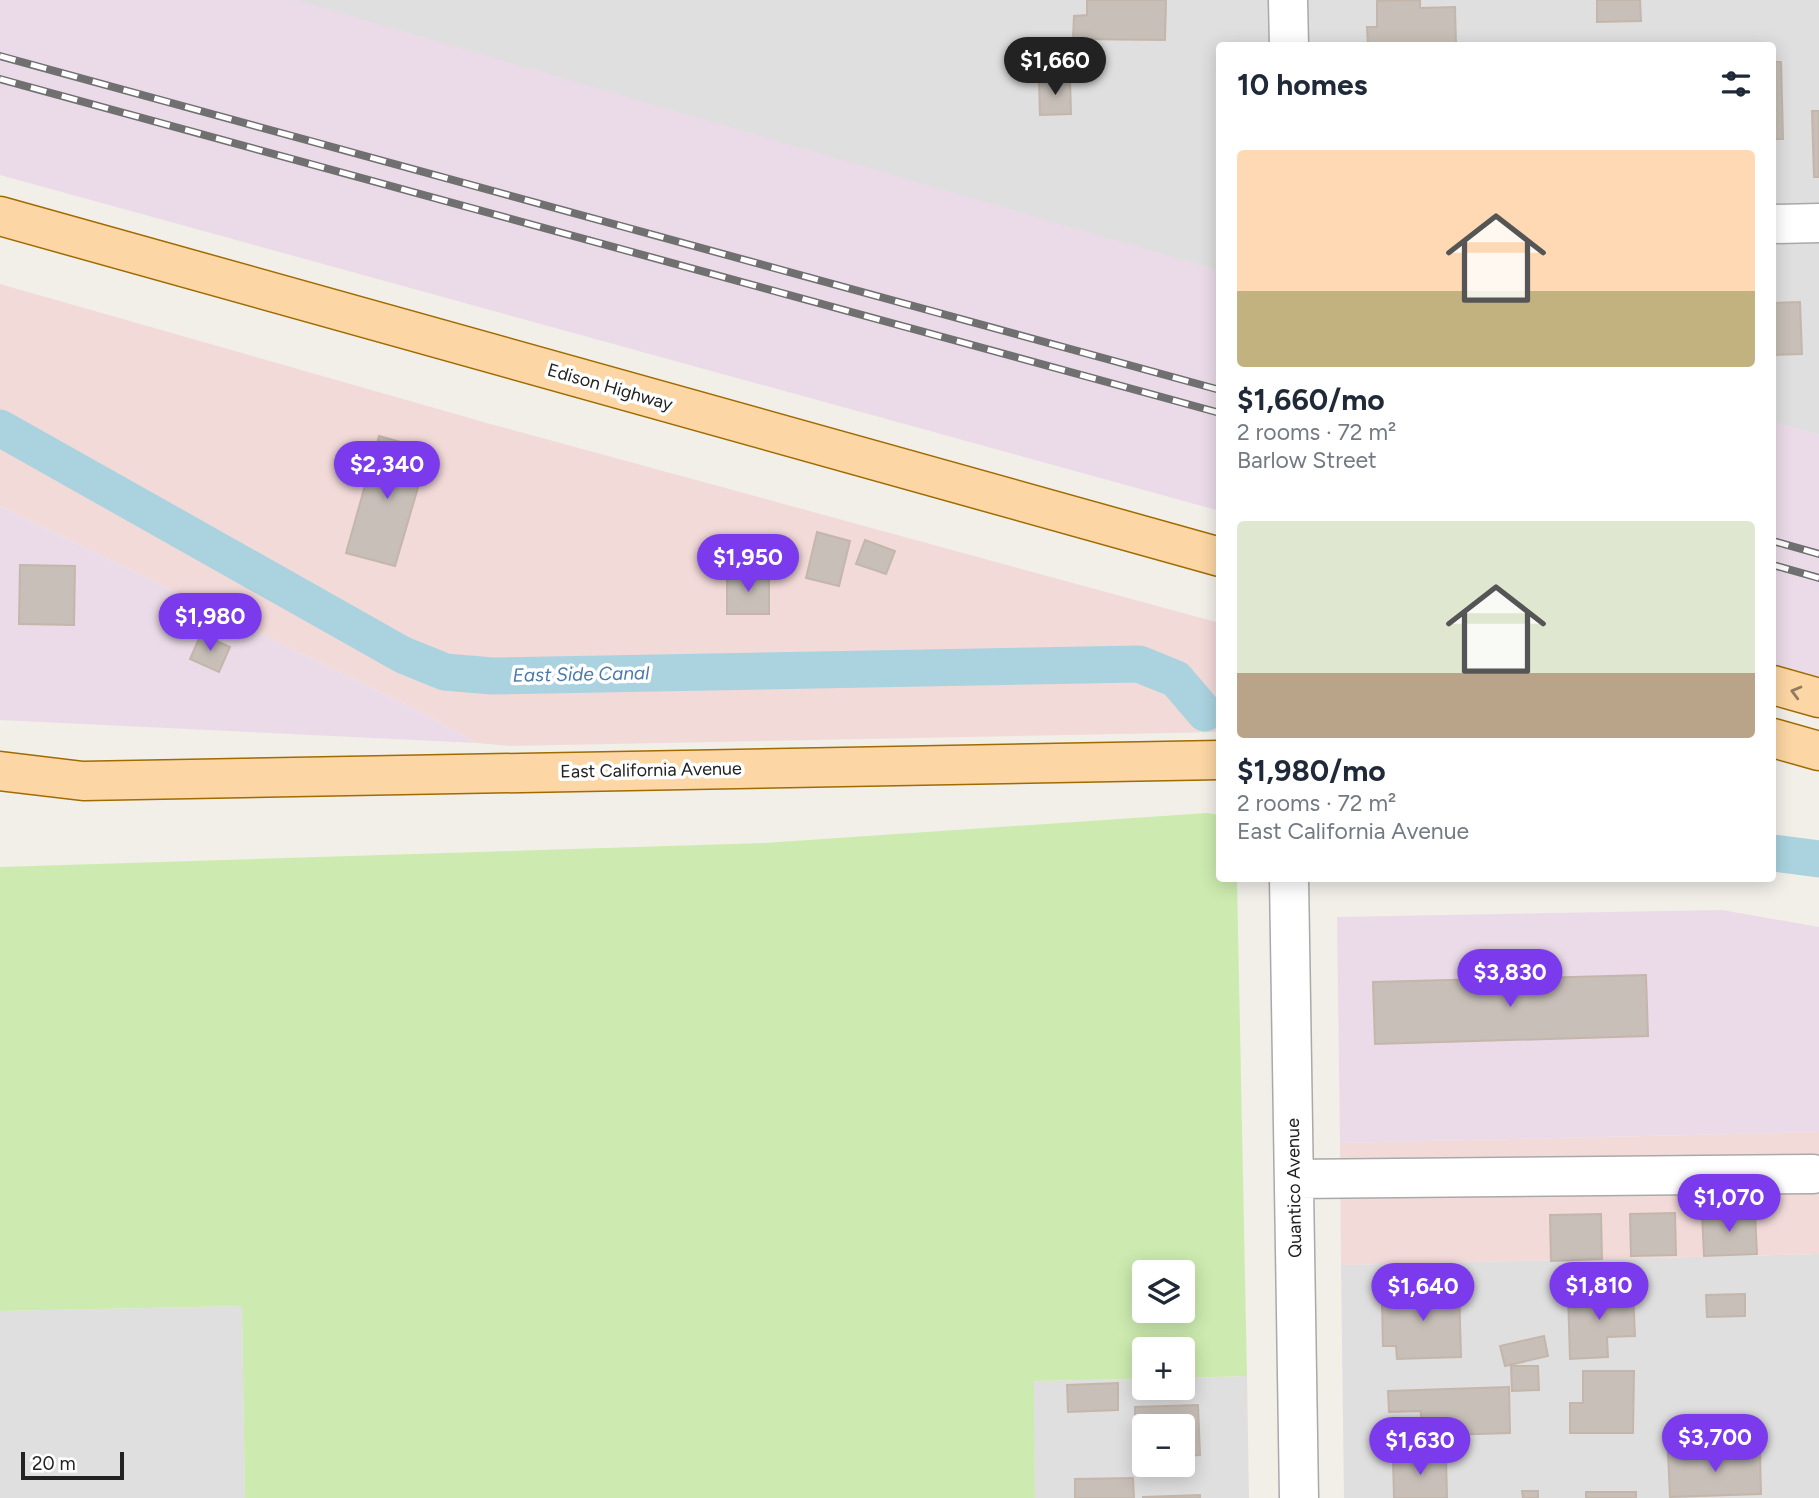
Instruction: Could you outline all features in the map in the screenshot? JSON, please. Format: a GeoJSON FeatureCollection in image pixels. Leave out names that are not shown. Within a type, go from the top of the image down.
{"type":"FeatureCollection","features":[{"type":"Feature","properties":{"kind":"main road","name":"Edison Highway"},"geometry":{"type":"LineString","coordinates":[[0,216],[1216,556]]}},
{"type":"Feature","properties":{"kind":"main road"},"geometry":{"type":"LineString","coordinates":[[1776,686],[1819,698]]}},
{"type":"Feature","properties":{"kind":"main road","name":"East California Avenue"},"geometry":{"type":"LineString","coordinates":[[0,771],[83,781],[1216,760]]}},
{"type":"Feature","properties":{"kind":"main road","name":"East California Avenue"},"geometry":{"type":"LineString","coordinates":[[0,795],[83,781]]}},
{"type":"Feature","properties":{"kind":"street"},"geometry":{"type":"LineString","coordinates":[[1288,0],[1289,42]]}},
{"type":"Feature","properties":{"kind":"street"},"geometry":{"type":"LineString","coordinates":[[1776,224],[1819,223]]}},
{"type":"Feature","properties":{"kind":"street","name":"Quantico Avenue"},"geometry":{"type":"LineString","coordinates":[[1289,882],[1299,1498]]}},
{"type":"Feature","properties":{"kind":"street"},"geometry":{"type":"LineString","coordinates":[[1294,1179],[1813,1174]]}},
{"type":"Feature","properties":{"kind":"shaded area"},"geometry":{"type":"Polygon","coordinates":[[[0,0],[296,0],[1216,270],[1216,510],[0,175],[0,0]]]}},
{"type":"Feature","properties":{"kind":"shaded area"},"geometry":{"type":"Polygon","coordinates":[[[228,0],[1819,0],[1819,435],[1776,423],[1776,42],[1216,42],[1216,270],[228,0]]]}},
{"type":"Feature","properties":{"kind":"shaded area"},"geometry":{"type":"Polygon","coordinates":[[[0,284],[487,423],[1216,622],[1216,732],[510,746],[477,743],[413,708],[0,506],[0,284]]]}},
{"type":"Feature","properties":{"kind":"shaded area"},"geometry":{"type":"Polygon","coordinates":[[[1776,423],[1819,435],[1819,677],[1776,665],[1776,423]]]}},
{"type":"Feature","properties":{"kind":"shaded area"},"geometry":{"type":"Polygon","coordinates":[[[0,506],[413,708],[477,743],[0,720],[0,506]]]}},
{"type":"Feature","properties":{"kind":"shaded area"},"geometry":{"type":"Polygon","coordinates":[[[1722,910],[1819,927],[1819,1132],[1340,1143],[1337,917],[1722,910]]]}},
{"type":"Feature","properties":{"kind":"shaded area"},"geometry":{"type":"Polygon","coordinates":[[[1819,1132],[1819,1254],[1341,1265],[1340,1143],[1819,1132]]]}},
{"type":"Feature","properties":{"kind":"shaded area"},"geometry":{"type":"Polygon","coordinates":[[[1819,1254],[1819,1498],[1344,1498],[1341,1265],[1819,1254]]]}},
{"type":"Feature","properties":{"kind":"shaded area"},"geometry":{"type":"Polygon","coordinates":[[[242,1306],[245,1498],[0,1498],[0,1311],[242,1306]]]}},
{"type":"Feature","properties":{"kind":"shaded area"},"geometry":{"type":"Polygon","coordinates":[[[1247,1376],[1249,1498],[1035,1498],[1033,1381],[1132,1379],[1132,1400],[1195,1400],[1195,1378],[1247,1376]]]}},
{"type":"Feature","properties":{"kind":"green space"},"geometry":{"type":"Polygon","coordinates":[[[1216,814],[1216,882],[1237,882],[1247,1376],[1195,1378],[1195,1337],[1132,1337],[1132,1379],[1034,1381],[1035,1498],[245,1498],[242,1306],[0,1311],[0,867],[764,843],[1216,814]]]}},
{"type":"Feature","properties":{"kind":"building"},"geometry":{"type":"Polygon","coordinates":[[[1087,0],[1166,0],[1165,40],[1073,39],[1074,16],[1087,15],[1087,0]]]}},
{"type":"Feature","properties":{"kind":"building"},"geometry":{"type":"Polygon","coordinates":[[[1420,0],[1420,8],[1455,7],[1456,42],[1368,42],[1367,27],[1377,27],[1377,1],[1420,0]]]}},
{"type":"Feature","properties":{"kind":"building"},"geometry":{"type":"Polygon","coordinates":[[[1597,0],[1640,0],[1641,21],[1597,22],[1597,0]]]}},
{"type":"Feature","properties":{"kind":"building"},"geometry":{"type":"Polygon","coordinates":[[[1776,62],[1781,62],[1783,139],[1776,139],[1776,62]]]}},
{"type":"Feature","properties":{"kind":"building"},"geometry":{"type":"Polygon","coordinates":[[[1070,79],[1071,114],[1040,115],[1039,80],[1070,79]]]}},
{"type":"Feature","properties":{"kind":"building"},"geometry":{"type":"Polygon","coordinates":[[[1812,111],[1819,111],[1819,177],[1814,177],[1812,111]]]}},
{"type":"Feature","properties":{"kind":"building"},"geometry":{"type":"Polygon","coordinates":[[[1800,302],[1802,354],[1776,355],[1776,303],[1800,302]]]}},
{"type":"Feature","properties":{"kind":"building"},"geometry":{"type":"Polygon","coordinates":[[[379,436],[429,450],[395,566],[346,553],[379,436]]]}},
{"type":"Feature","properties":{"kind":"building"},"geometry":{"type":"Polygon","coordinates":[[[817,532],[850,541],[839,586],[806,578],[817,532]]]}},
{"type":"Feature","properties":{"kind":"building"},"geometry":{"type":"Polygon","coordinates":[[[865,540],[895,551],[886,574],[856,564],[865,540]]]}},
{"type":"Feature","properties":{"kind":"building"},"geometry":{"type":"Polygon","coordinates":[[[20,565],[75,566],[74,625],[19,624],[20,565]]]}},
{"type":"Feature","properties":{"kind":"building"},"geometry":{"type":"Polygon","coordinates":[[[727,574],[769,575],[769,614],[727,614],[727,574]]]}},
{"type":"Feature","properties":{"kind":"building"},"geometry":{"type":"Polygon","coordinates":[[[201,634],[230,647],[219,672],[190,659],[201,634]]]}},
{"type":"Feature","properties":{"kind":"building"},"geometry":{"type":"Polygon","coordinates":[[[1646,975],[1648,1036],[1375,1044],[1373,982],[1646,975]]]}},
{"type":"Feature","properties":{"kind":"building"},"geometry":{"type":"Polygon","coordinates":[[[1755,1212],[1757,1254],[1704,1256],[1702,1213],[1755,1212]]]}},
{"type":"Feature","properties":{"kind":"building"},"geometry":{"type":"Polygon","coordinates":[[[1675,1213],[1676,1255],[1631,1256],[1630,1214],[1675,1213]]]}},
{"type":"Feature","properties":{"kind":"building"},"geometry":{"type":"Polygon","coordinates":[[[1601,1214],[1602,1259],[1551,1261],[1550,1215],[1601,1214]]]}},
{"type":"Feature","properties":{"kind":"building"},"geometry":{"type":"Polygon","coordinates":[[[1459,1287],[1461,1357],[1397,1359],[1396,1346],[1383,1346],[1382,1302],[1395,1302],[1395,1289],[1459,1287]]]}},
{"type":"Feature","properties":{"kind":"building"},"geometry":{"type":"Polygon","coordinates":[[[1633,1292],[1635,1336],[1607,1337],[1608,1357],[1570,1359],[1568,1294],[1633,1292]]]}},
{"type":"Feature","properties":{"kind":"building"},"geometry":{"type":"Polygon","coordinates":[[[1745,1294],[1745,1316],[1707,1317],[1706,1295],[1745,1294]]]}},
{"type":"Feature","properties":{"kind":"building"},"geometry":{"type":"Polygon","coordinates":[[[1544,1336],[1548,1356],[1505,1366],[1500,1346],[1544,1336]]]}},
{"type":"Feature","properties":{"kind":"building"},"geometry":{"type":"Polygon","coordinates":[[[1511,1366],[1538,1366],[1539,1390],[1512,1391],[1511,1366]]]}},
{"type":"Feature","properties":{"kind":"building"},"geometry":{"type":"Polygon","coordinates":[[[1583,1371],[1634,1371],[1633,1433],[1570,1433],[1570,1403],[1583,1403],[1583,1371]]]}},
{"type":"Feature","properties":{"kind":"building"},"geometry":{"type":"Polygon","coordinates":[[[1118,1383],[1118,1410],[1068,1412],[1067,1385],[1118,1383]]]}},
{"type":"Feature","properties":{"kind":"building"},"geometry":{"type":"Polygon","coordinates":[[[1509,1387],[1510,1433],[1447,1435],[1446,1421],[1421,1421],[1421,1411],[1389,1412],[1388,1391],[1509,1387]]]}},
{"type":"Feature","properties":{"kind":"building"},"geometry":{"type":"Polygon","coordinates":[[[1198,1405],[1200,1455],[1195,1455],[1195,1414],[1135,1414],[1135,1407],[1198,1405]]]}},
{"type":"Feature","properties":{"kind":"building"},"geometry":{"type":"Polygon","coordinates":[[[1760,1451],[1761,1494],[1670,1497],[1668,1453],[1760,1451]]]}},
{"type":"Feature","properties":{"kind":"building"},"geometry":{"type":"Polygon","coordinates":[[[1446,1456],[1447,1498],[1394,1498],[1393,1458],[1446,1456]]]}},
{"type":"Feature","properties":{"kind":"building"},"geometry":{"type":"Polygon","coordinates":[[[1133,1478],[1134,1498],[1075,1498],[1075,1479],[1133,1478]]]}},
{"type":"Feature","properties":{"kind":"building"},"geometry":{"type":"Polygon","coordinates":[[[1522,1491],[1538,1491],[1538,1498],[1523,1498],[1522,1491]]]}},
{"type":"Feature","properties":{"kind":"building"},"geometry":{"type":"Polygon","coordinates":[[[1586,1492],[1636,1492],[1636,1498],[1586,1498],[1586,1492]]]}},
{"type":"Feature","properties":{"kind":"building"},"geometry":{"type":"Polygon","coordinates":[[[1200,1495],[1200,1498],[1143,1498],[1143,1497],[1200,1495]]]}},
{"type":"Feature","properties":{"kind":"waterway","name":"East Side Canal"},"geometry":{"type":"LineString","coordinates":[[0,428],[403,655],[445,672],[492,676],[1139,664],[1176,679],[1205,713]]}},
{"type":"Feature","properties":{"kind":"waterway","name":"East Side Canal"},"geometry":{"type":"LineString","coordinates":[[1776,853],[1819,859]]}},
{"type":"Feature","properties":{"kind":"railway"},"geometry":{"type":"LineString","coordinates":[[0,56],[1216,389]]}},
{"type":"Feature","properties":{"kind":"railway"},"geometry":{"type":"LineString","coordinates":[[0,79],[1216,412]]}},
{"type":"Feature","properties":{"kind":"railway"},"geometry":{"type":"LineString","coordinates":[[1776,542],[1819,554]]}},
{"type":"Feature","properties":{"kind":"railway"},"geometry":{"type":"LineString","coordinates":[[1776,566],[1819,578]]}}]}
